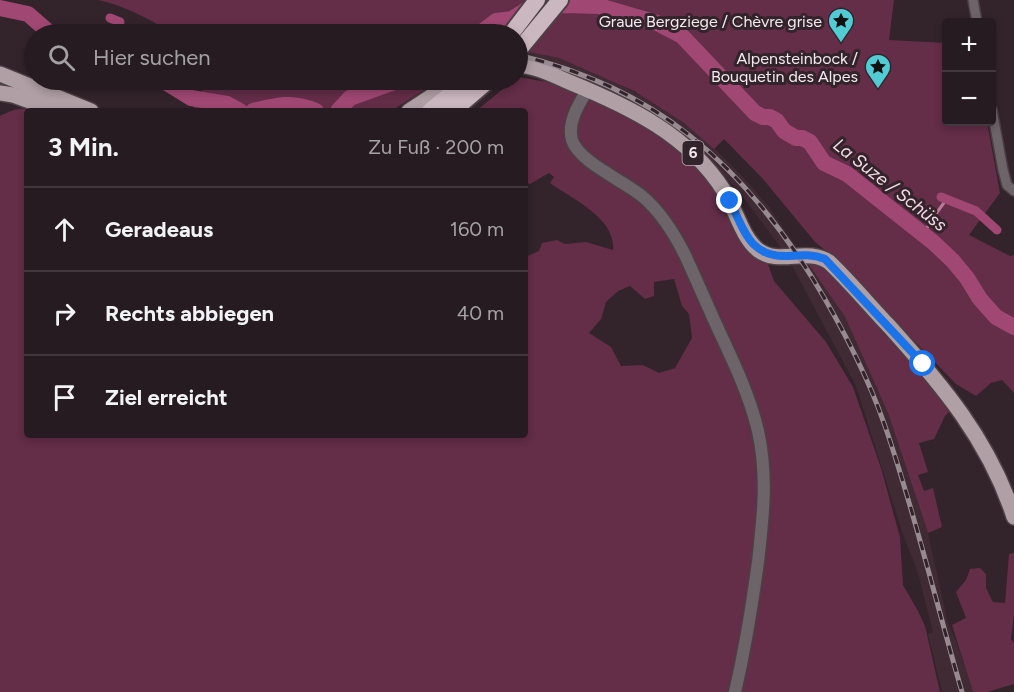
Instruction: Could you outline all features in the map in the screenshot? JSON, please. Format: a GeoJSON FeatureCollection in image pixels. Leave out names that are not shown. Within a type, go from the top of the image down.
{"type":"FeatureCollection","features":[{"type":"Feature","properties":{"kind":"highway"},"geometry":{"type":"LineString","coordinates":[[519,24],[537,0]]}},
{"type":"Feature","properties":{"kind":"highway"},"geometry":{"type":"LineString","coordinates":[[528,48],[560,0]]}},
{"type":"Feature","properties":{"kind":"highway"},"geometry":{"type":"LineString","coordinates":[[435,108],[467,90]]}},
{"type":"Feature","properties":{"kind":"highway"},"geometry":{"type":"LineString","coordinates":[[455,108],[469,90]]}},
{"type":"Feature","properties":{"kind":"main road","name":"6"},"geometry":{"type":"LineString","coordinates":[[528,67],[588,89],[660,127],[697,157],[724,191],[749,239],[759,250],[777,256],[817,256],[825,259],[834,267],[941,385],[967,419],[999,478],[1014,517]]}},
{"type":"Feature","properties":{"kind":"main road"},"geometry":{"type":"LineString","coordinates":[[0,74],[24,85]]}},
{"type":"Feature","properties":{"kind":"main road"},"geometry":{"type":"LineString","coordinates":[[36,90],[83,108]]}},
{"type":"Feature","properties":{"kind":"main road"},"geometry":{"type":"LineString","coordinates":[[414,108],[441,90]]}},
{"type":"Feature","properties":{"kind":"main road"},"geometry":{"type":"LineString","coordinates":[[0,93],[13,95],[49,108]]}},
{"type":"Feature","properties":{"kind":"street"},"geometry":{"type":"LineString","coordinates":[[974,0],[976,18]]}},
{"type":"Feature","properties":{"kind":"street"},"geometry":{"type":"LineString","coordinates":[[588,89],[572,121],[574,145],[595,164],[641,195],[667,224],[684,254],[748,396],[759,433],[764,475],[764,507],[754,593],[735,692]]}},
{"type":"Feature","properties":{"kind":"street"},"geometry":{"type":"LineString","coordinates":[[995,126],[1007,185],[1014,190]]}},
{"type":"Feature","properties":{"kind":"shaded area"},"geometry":{"type":"Polygon","coordinates":[[[98,0],[894,0],[889,40],[942,43],[942,126],[988,126],[1000,193],[969,235],[1010,256],[1014,255],[1014,393],[1002,380],[991,383],[976,396],[956,384],[829,253],[815,242],[763,179],[724,139],[714,149],[684,123],[634,91],[559,58],[528,52],[544,33],[528,30],[528,24],[158,24],[98,0]]]}},
{"type":"Feature","properties":{"kind":"shaded area"},"geometry":{"type":"Polygon","coordinates":[[[528,52],[559,58],[611,80],[684,123],[710,144],[744,178],[769,207],[797,248],[781,248],[714,163],[689,140],[664,121],[621,96],[592,83],[528,62],[528,52]]]}},
{"type":"Feature","properties":{"kind":"shaded area"},"geometry":{"type":"Polygon","coordinates":[[[528,79],[588,89],[673,136],[764,253],[774,281],[826,342],[853,387],[881,468],[900,537],[903,585],[925,626],[940,692],[0,692],[0,116],[11,111],[24,110],[24,438],[528,438],[528,256],[539,251],[542,243],[557,240],[565,244],[586,242],[613,250],[612,239],[608,228],[591,210],[550,183],[554,177],[549,173],[528,183],[528,108],[480,108],[502,90],[528,90],[528,79]],[[674,279],[654,282],[654,296],[645,299],[630,286],[618,291],[606,302],[601,319],[589,333],[611,347],[621,366],[643,365],[659,373],[675,368],[692,338],[689,314],[682,306],[674,279]]]}},
{"type":"Feature","properties":{"kind":"shaded area"},"geometry":{"type":"Polygon","coordinates":[[[202,90],[424,90],[396,108],[194,108],[202,90]]]}},
{"type":"Feature","properties":{"kind":"shaded area"},"geometry":{"type":"Polygon","coordinates":[[[807,262],[845,317],[888,413],[928,533],[948,623],[973,692],[942,692],[928,634],[933,632],[917,570],[902,532],[856,386],[791,264],[807,262]]]}},
{"type":"Feature","properties":{"kind":"shaded area"},"geometry":{"type":"Polygon","coordinates":[[[807,262],[830,271],[929,381],[950,411],[945,416],[934,439],[919,443],[928,472],[918,475],[924,491],[933,488],[942,527],[928,533],[888,413],[845,317],[807,262]]]}},
{"type":"Feature","properties":{"kind":"shaded area"},"geometry":{"type":"Polygon","coordinates":[[[1014,553],[1014,615],[1011,639],[1014,643],[1014,684],[987,692],[973,692],[952,625],[966,618],[956,592],[966,580],[970,569],[980,568],[986,574],[986,588],[993,602],[1005,603],[1009,554],[1014,553]]]}},
{"type":"Feature","properties":{"kind":"waterway","name":"La Suze / Schüss"},"geometry":{"type":"LineString","coordinates":[[492,24],[496,21],[512,19],[531,7],[599,6],[657,23],[682,36],[755,113],[763,117],[770,117],[777,121],[784,131],[810,142],[824,163],[847,174],[934,243],[953,261],[996,317],[1014,327]]}},
{"type":"Feature","properties":{"kind":"waterway","name":"La Suze / Schüss"},"geometry":{"type":"LineString","coordinates":[[0,8],[28,14],[40,24]]}},
{"type":"Feature","properties":{"kind":"waterway"},"geometry":{"type":"LineString","coordinates":[[110,18],[120,22]]}},
{"type":"Feature","properties":{"kind":"waterway","name":"La Suze / Schüss"},"geometry":{"type":"LineString","coordinates":[[178,90],[191,98],[227,104],[234,108]]}},
{"type":"Feature","properties":{"kind":"waterway","name":"La Suze / Schüss"},"geometry":{"type":"LineString","coordinates":[[341,108],[350,98],[372,90]]}},
{"type":"Feature","properties":{"kind":"waterway","name":"La Suze / Schüss"},"geometry":{"type":"LineString","coordinates":[[266,108],[285,105],[308,108]]}},
{"type":"Feature","properties":{"kind":"waterway"},"geometry":{"type":"LineString","coordinates":[[941,197],[976,211],[997,230]]}},
{"type":"Feature","properties":{"kind":"waterway"},"geometry":{"type":"LineString","coordinates":[[923,236],[946,200]]}},
{"type":"Feature","properties":{"kind":"railway"},"geometry":{"type":"LineString","coordinates":[[528,58],[567,69],[611,87],[652,109],[689,135],[723,165],[755,199],[785,237],[834,314],[878,407],[906,492],[962,692]]}},
{"type":"Feature","properties":{"kind":"place","name":"Graue Bergziege / Chèvre grise"},"geometry":{"type":"Point","coordinates":[841,44]}},
{"type":"Feature","properties":{"kind":"place","name":"Alpensteinbock / Bouquetin des Alpes"},"geometry":{"type":"Point","coordinates":[878,90]}},
{"type":"Feature","properties":{"kind":"route"},"geometry":{"type":"LineString","coordinates":[[730,201],[756,248],[772,256],[812,255],[825,259],[923,364]]}}]}
